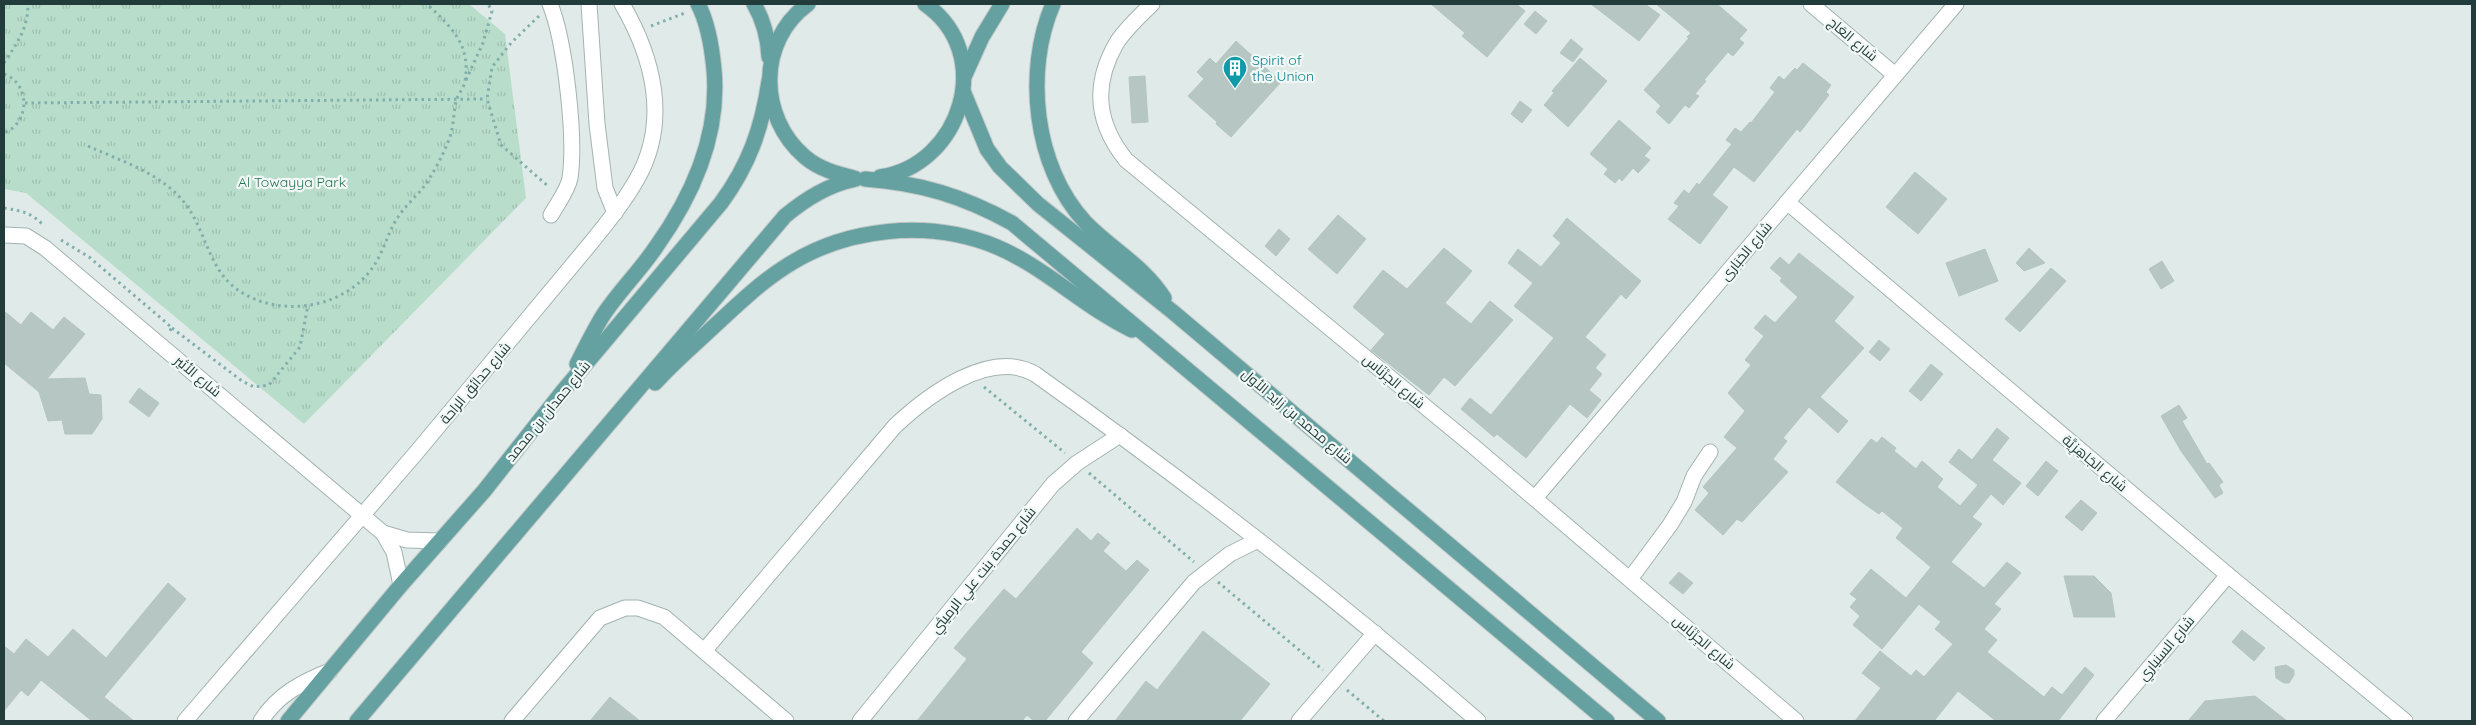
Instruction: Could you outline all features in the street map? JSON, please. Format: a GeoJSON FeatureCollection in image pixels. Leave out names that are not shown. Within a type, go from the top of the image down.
{"type":"FeatureCollection","features":[{"type":"Feature","properties":{"kind":"main road"},"geometry":{"type":"LineString","coordinates":[[754,4],[762,17],[768,39],[769,77],[775,116],[794,146],[806,159],[822,168],[860,179],[894,181],[948,193],[1012,223],[1607,721]]}},
{"type":"Feature","properties":{"kind":"main road"},"geometry":{"type":"LineString","coordinates":[[769,77],[771,58],[783,31],[808,4]]}},
{"type":"Feature","properties":{"kind":"main road","name":"شارع محمد بن زايد الأول"},"geometry":{"type":"LineString","coordinates":[[925,4],[942,19],[951,34],[958,50],[964,84],[987,149],[1000,167],[1038,204],[1173,312],[1658,721]]}},
{"type":"Feature","properties":{"kind":"main road"},"geometry":{"type":"LineString","coordinates":[[357,721],[598,434],[785,216],[808,197],[824,189],[860,179],[889,175],[905,169],[933,152],[949,132],[959,110],[964,84],[982,37],[1002,4]]}},
{"type":"Feature","properties":{"kind":"main road"},"geometry":{"type":"LineString","coordinates":[[1053,4],[1040,46],[1038,85],[1040,120],[1047,153],[1056,178],[1069,201],[1086,222],[1151,280],[1173,312]]}},
{"type":"Feature","properties":{"kind":"main road"},"geometry":{"type":"LineString","coordinates":[[563,390],[602,318],[656,248],[682,206],[700,169],[712,130],[716,91],[712,53],[699,6]]}},
{"type":"Feature","properties":{"kind":"main road","name":"شارع حمدان بن محمد"},"geometry":{"type":"LineString","coordinates":[[288,721],[401,585],[484,491],[563,390],[734,186],[754,146],[764,114],[769,77]]}},
{"type":"Feature","properties":{"kind":"main road"},"geometry":{"type":"LineString","coordinates":[[598,434],[767,279],[786,266],[828,246],[881,232],[936,232],[996,247],[1023,260],[1049,276],[1114,321],[1149,337]]}},
{"type":"Feature","properties":{"kind":"street"},"geometry":{"type":"LineString","coordinates":[[589,4],[597,124],[605,188],[615,213]]}},
{"type":"Feature","properties":{"kind":"street","name":"شارع حدائق الراحة"},"geometry":{"type":"LineString","coordinates":[[185,721],[361,514],[416,453],[615,213],[638,178],[651,141],[656,104],[646,57],[622,4]]}},
{"type":"Feature","properties":{"kind":"street","name":"شارع الجِرْنَاس"},"geometry":{"type":"LineString","coordinates":[[1152,4],[1117,42],[1105,67],[1101,87],[1101,107],[1105,126],[1114,145],[1126,160],[1535,498],[1796,721]]}},
{"type":"Feature","properties":{"kind":"street","name":"شارع العَاج"},"geometry":{"type":"LineString","coordinates":[[1811,4],[1895,75]]}},
{"type":"Feature","properties":{"kind":"street","name":"شارع الحَبَارى"},"geometry":{"type":"LineString","coordinates":[[1535,498],[1956,4]]}},
{"type":"Feature","properties":{"kind":"street"},"geometry":{"type":"LineString","coordinates":[[550,5],[558,24],[566,83],[572,153],[570,180],[551,215]]}},
{"type":"Feature","properties":{"kind":"street","name":"شارع الجَاهِزِيَّة"},"geometry":{"type":"LineString","coordinates":[[1787,202],[2228,575],[2405,721]]}},
{"type":"Feature","properties":{"kind":"street","name":"شارع الأثير"},"geometry":{"type":"LineString","coordinates":[[4,235],[26,236],[45,248],[383,533],[394,552],[401,585]]}},
{"type":"Feature","properties":{"kind":"street"},"geometry":{"type":"LineString","coordinates":[[704,652],[895,426],[923,402],[970,375],[996,366],[1026,369],[1120,435],[1258,540],[1375,633],[1478,721]]}},
{"type":"Feature","properties":{"kind":"street","name":"شارع حمدة بنت علي الرميثي"},"geometry":{"type":"LineString","coordinates":[[860,721],[1043,496],[1077,462],[1120,435]]}},
{"type":"Feature","properties":{"kind":"street"},"geometry":{"type":"LineString","coordinates":[[1630,580],[1670,525],[1684,502],[1694,476],[1710,452]]}},
{"type":"Feature","properties":{"kind":"street","name":"شارع الأثير"},"geometry":{"type":"LineString","coordinates":[[383,533],[407,540],[440,541]]}},
{"type":"Feature","properties":{"kind":"street"},"geometry":{"type":"LineString","coordinates":[[1076,721],[1184,593],[1205,571],[1230,554],[1258,540]]}},
{"type":"Feature","properties":{"kind":"street","name":"شارع السنياري"},"geometry":{"type":"LineString","coordinates":[[2104,721],[2228,575]]}},
{"type":"Feature","properties":{"kind":"street"},"geometry":{"type":"LineString","coordinates":[[512,721],[590,627],[612,612],[632,608],[652,611],[664,617],[786,721]]}},
{"type":"Feature","properties":{"kind":"street"},"geometry":{"type":"LineString","coordinates":[[1299,721],[1375,633]]}},
{"type":"Feature","properties":{"kind":"street"},"geometry":{"type":"LineString","coordinates":[[261,721],[277,702],[291,690],[330,671]]}},
{"type":"Feature","properties":{"kind":"street"},"geometry":{"type":"LineString","coordinates":[[368,721],[372,704]]}},
{"type":"Feature","properties":{"kind":"path"},"geometry":{"type":"LineString","coordinates":[[4,63],[27,26],[28,4]]}},
{"type":"Feature","properties":{"kind":"path"},"geometry":{"type":"LineString","coordinates":[[428,4],[457,35],[466,54],[465,82]]}},
{"type":"Feature","properties":{"kind":"path"},"geometry":{"type":"LineString","coordinates":[[88,146],[152,175],[171,188],[187,207],[218,268],[234,286],[274,305],[308,305],[336,298],[351,289],[375,264],[393,224],[424,185],[444,151],[452,133],[456,101],[484,43],[492,11],[488,4]]}},
{"type":"Feature","properties":{"kind":"path"},"geometry":{"type":"LineString","coordinates":[[550,5],[530,24],[492,68],[487,99],[501,145],[561,197]]}},
{"type":"Feature","properties":{"kind":"path"},"geometry":{"type":"LineString","coordinates":[[636,32],[699,6]]}},
{"type":"Feature","properties":{"kind":"path"},"geometry":{"type":"LineString","coordinates":[[4,74],[17,83],[25,102],[18,124],[4,133]]}},
{"type":"Feature","properties":{"kind":"path"},"geometry":{"type":"LineString","coordinates":[[25,102],[456,101],[487,99]]}},
{"type":"Feature","properties":{"kind":"path"},"geometry":{"type":"LineString","coordinates":[[172,328],[242,381],[254,387],[269,385],[300,347],[308,305]]}},
{"type":"Feature","properties":{"kind":"path"},"geometry":{"type":"LineString","coordinates":[[970,375],[1077,462],[1384,721]]}},
{"type":"Feature","properties":{"kind":"green space","name":"Al Towayya Park"},"geometry":{"type":"Polygon","coordinates":[[[4,4],[469,4],[505,34],[526,198],[304,424],[26,193],[4,189],[4,4]]]}},
{"type":"Feature","properties":{"kind":"building"},"geometry":{"type":"Polygon","coordinates":[[[1431,4],[1516,4],[1525,11],[1487,57],[1462,36],[1465,33],[1431,4]]]}},
{"type":"Feature","properties":{"kind":"building"},"geometry":{"type":"Polygon","coordinates":[[[1591,4],[1645,4],[1660,15],[1639,41],[1591,4]]]}},
{"type":"Feature","properties":{"kind":"building"},"geometry":{"type":"Polygon","coordinates":[[[1656,4],[1717,4],[1747,30],[1739,39],[1744,43],[1733,56],[1728,52],[1704,80],[1706,81],[1695,94],[1699,96],[1689,108],[1685,105],[1669,124],[1656,112],[1661,106],[1644,90],[1689,38],[1687,37],[1691,33],[1656,4]]]}},
{"type":"Feature","properties":{"kind":"building"},"geometry":{"type":"Polygon","coordinates":[[[1535,11],[1547,21],[1536,34],[1524,24],[1535,11]]]}},
{"type":"Feature","properties":{"kind":"building"},"geometry":{"type":"Polygon","coordinates":[[[1571,39],[1583,49],[1573,62],[1560,53],[1571,39]]]}},
{"type":"Feature","properties":{"kind":"building","name":"Spirit of the Union"},"geometry":{"type":"Polygon","coordinates":[[[1236,41],[1281,82],[1231,137],[1188,96],[1204,79],[1197,72],[1210,58],[1216,64],[1236,41]]]}},
{"type":"Feature","properties":{"kind":"building"},"geometry":{"type":"Polygon","coordinates":[[[1580,58],[1607,81],[1568,127],[1544,105],[1554,93],[1552,91],[1580,58]]]}},
{"type":"Feature","properties":{"kind":"building"},"geometry":{"type":"Polygon","coordinates":[[[1803,63],[1831,85],[1826,92],[1829,95],[1800,132],[1797,129],[1754,182],[1734,167],[1712,195],[1728,207],[1700,244],[1668,219],[1679,206],[1674,203],[1684,190],[1689,194],[1697,183],[1699,185],[1732,144],[1726,140],[1735,128],[1741,132],[1751,123],[1775,92],[1770,88],[1779,76],[1784,80],[1795,68],[1797,70],[1803,63]]]}},
{"type":"Feature","properties":{"kind":"building"},"geometry":{"type":"Polygon","coordinates":[[[1145,76],[1148,122],[1132,123],[1129,77],[1145,76]]]}},
{"type":"Feature","properties":{"kind":"building"},"geometry":{"type":"Polygon","coordinates":[[[1520,101],[1532,110],[1522,123],[1511,114],[1520,101]]]}},
{"type":"Feature","properties":{"kind":"building"},"geometry":{"type":"Polygon","coordinates":[[[1619,120],[1651,148],[1644,156],[1650,160],[1638,173],[1633,168],[1622,181],[1619,178],[1615,183],[1604,174],[1608,169],[1590,154],[1619,120]]]}},
{"type":"Feature","properties":{"kind":"building"},"geometry":{"type":"Polygon","coordinates":[[[1915,172],[1947,199],[1918,234],[1886,207],[1915,172]]]}},
{"type":"Feature","properties":{"kind":"building"},"geometry":{"type":"Polygon","coordinates":[[[1338,215],[1366,239],[1337,274],[1308,249],[1338,215]]]}},
{"type":"Feature","properties":{"kind":"building"},"geometry":{"type":"Polygon","coordinates":[[[1567,218],[1641,281],[1626,299],[1621,294],[1585,337],[1606,355],[1595,368],[1602,374],[1589,390],[1601,400],[1587,418],[1570,404],[1526,458],[1497,434],[1494,437],[1461,409],[1470,398],[1491,415],[1554,338],[1514,306],[1533,283],[1508,263],[1518,249],[1541,267],[1561,243],[1553,236],[1567,218]]]}},
{"type":"Feature","properties":{"kind":"building"},"geometry":{"type":"Polygon","coordinates":[[[1279,229],[1290,239],[1276,256],[1265,246],[1279,229]]]}},
{"type":"Feature","properties":{"kind":"building"},"geometry":{"type":"Polygon","coordinates":[[[1444,248],[1472,271],[1445,303],[1471,324],[1490,301],[1513,320],[1455,386],[1444,377],[1429,395],[1371,350],[1385,334],[1353,307],[1383,270],[1407,289],[1444,248]]]}},
{"type":"Feature","properties":{"kind":"building"},"geometry":{"type":"Polygon","coordinates":[[[2029,248],[2045,263],[2024,271],[2016,263],[2029,248]]]}},
{"type":"Feature","properties":{"kind":"building"},"geometry":{"type":"Polygon","coordinates":[[[1985,249],[1998,281],[1959,296],[1946,263],[1985,249]]]}},
{"type":"Feature","properties":{"kind":"building"},"geometry":{"type":"Polygon","coordinates":[[[1799,253],[1854,297],[1834,321],[1864,348],[1820,397],[1848,421],[1838,433],[1809,407],[1783,438],[1787,441],[1773,459],[1788,472],[1742,522],[1737,519],[1723,535],[1695,510],[1709,493],[1703,487],[1737,448],[1724,437],[1745,411],[1728,393],[1751,365],[1745,360],[1764,336],[1754,328],[1765,315],[1775,323],[1798,297],[1780,281],[1782,278],[1770,268],[1780,257],[1789,265],[1799,253]]]}},
{"type":"Feature","properties":{"kind":"building"},"geometry":{"type":"Polygon","coordinates":[[[2162,261],[2174,281],[2161,289],[2149,269],[2162,261]]]}},
{"type":"Feature","properties":{"kind":"building"},"geometry":{"type":"Polygon","coordinates":[[[2051,268],[2066,281],[2020,332],[2005,319],[2051,268]]]}},
{"type":"Feature","properties":{"kind":"building"},"geometry":{"type":"Polygon","coordinates":[[[4,311],[21,325],[31,312],[53,330],[64,317],[85,334],[47,379],[85,378],[89,394],[101,395],[102,419],[92,434],[65,434],[62,420],[48,421],[39,392],[4,363],[4,311]]]}},
{"type":"Feature","properties":{"kind":"building"},"geometry":{"type":"Polygon","coordinates":[[[1879,340],[1890,349],[1880,361],[1869,352],[1879,340]]]}},
{"type":"Feature","properties":{"kind":"building"},"geometry":{"type":"Polygon","coordinates":[[[1931,364],[1943,374],[1921,401],[1909,391],[1931,364]]]}},
{"type":"Feature","properties":{"kind":"building"},"geometry":{"type":"Polygon","coordinates":[[[139,388],[159,403],[149,417],[129,402],[139,388]]]}},
{"type":"Feature","properties":{"kind":"building"},"geometry":{"type":"Polygon","coordinates":[[[2179,405],[2187,418],[2182,421],[2207,464],[2209,463],[2223,482],[2219,485],[2223,493],[2215,498],[2181,451],[2161,416],[2179,405]]]}},
{"type":"Feature","properties":{"kind":"building"},"geometry":{"type":"Polygon","coordinates":[[[1997,428],[2009,438],[1992,460],[2021,483],[2003,505],[1991,494],[1972,517],[1982,524],[1951,562],[1984,588],[2007,562],[2021,573],[1994,604],[2001,609],[1984,629],[1997,640],[1987,652],[2044,697],[2052,687],[2062,695],[2085,667],[2094,675],[2058,721],[1996,721],[1958,691],[1934,721],[1855,721],[1881,688],[1862,673],[1880,651],[1911,676],[1916,670],[1924,677],[1953,644],[1935,629],[1941,622],[1919,604],[1882,649],[1853,625],[1860,616],[1850,607],[1857,599],[1850,594],[1871,569],[1906,598],[1931,567],[1896,538],[1903,528],[1882,511],[1879,514],[1836,482],[1871,439],[1877,443],[1882,437],[1896,448],[1894,451],[1916,469],[1922,461],[1943,479],[1937,487],[1960,506],[1978,485],[1949,462],[1959,449],[1972,460],[1997,428]]]}},
{"type":"Feature","properties":{"kind":"building"},"geometry":{"type":"Polygon","coordinates":[[[2046,461],[2058,471],[2038,496],[2026,486],[2046,461]]]}},
{"type":"Feature","properties":{"kind":"building"},"geometry":{"type":"Polygon","coordinates":[[[2081,500],[2097,513],[2082,531],[2065,517],[2081,500]]]}},
{"type":"Feature","properties":{"kind":"building"},"geometry":{"type":"Polygon","coordinates":[[[1077,528],[1091,541],[1098,533],[1110,543],[1103,551],[1126,571],[1137,560],[1149,570],[1081,652],[1093,663],[1045,721],[1034,721],[1027,715],[1022,721],[917,721],[967,659],[954,648],[1004,589],[1016,599],[1077,528]]]}},
{"type":"Feature","properties":{"kind":"building"},"geometry":{"type":"Polygon","coordinates":[[[1679,572],[1693,583],[1683,594],[1669,583],[1679,572]]]}},
{"type":"Feature","properties":{"kind":"building"},"geometry":{"type":"Polygon","coordinates":[[[2064,576],[2094,576],[2111,593],[2115,617],[2074,617],[2064,576]]]}},
{"type":"Feature","properties":{"kind":"building"},"geometry":{"type":"Polygon","coordinates":[[[168,583],[186,599],[104,697],[134,721],[92,721],[41,680],[28,696],[21,690],[4,711],[4,646],[14,654],[26,639],[48,657],[73,629],[106,658],[168,583]]]}},
{"type":"Feature","properties":{"kind":"building"},"geometry":{"type":"Polygon","coordinates":[[[2242,630],[2265,648],[2254,661],[2232,642],[2242,630]]]}},
{"type":"Feature","properties":{"kind":"building"},"geometry":{"type":"Polygon","coordinates":[[[1203,631],[1270,684],[1240,721],[1115,721],[1146,681],[1157,690],[1203,631]]]}},
{"type":"Feature","properties":{"kind":"building"},"geometry":{"type":"Polygon","coordinates":[[[2286,665],[2294,670],[2294,675],[2289,683],[2284,683],[2276,678],[2275,667],[2286,665]]]}},
{"type":"Feature","properties":{"kind":"building"},"geometry":{"type":"Polygon","coordinates":[[[2255,696],[2287,721],[2188,721],[2205,701],[2255,696]]]}},
{"type":"Feature","properties":{"kind":"building"},"geometry":{"type":"Polygon","coordinates":[[[610,697],[640,721],[590,721],[610,697]]]}},
{"type":"Feature","properties":{"kind":"place","name":"Spirit of the Union"},"geometry":{"type":"Point","coordinates":[1235,89]}}]}
